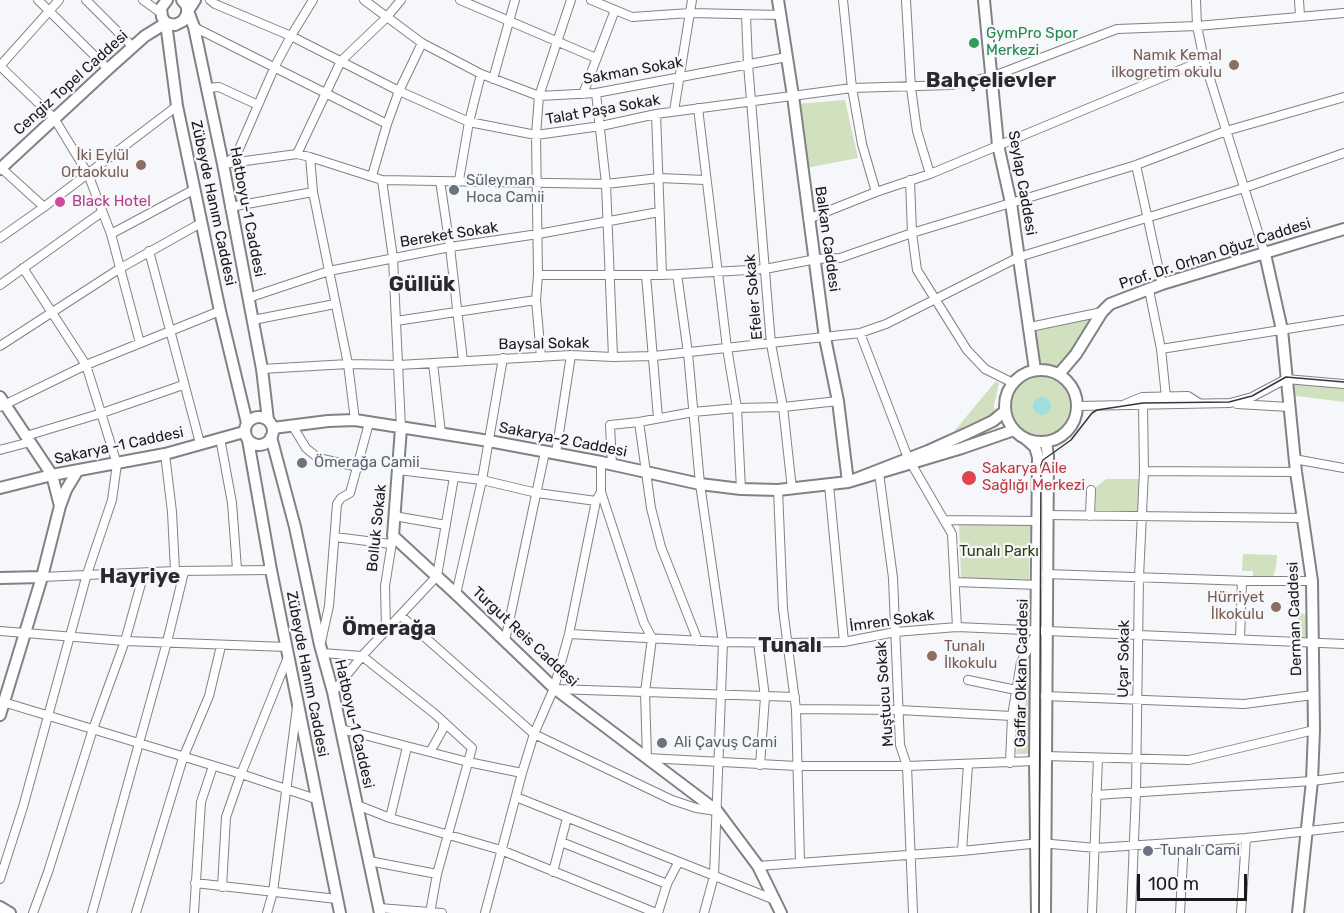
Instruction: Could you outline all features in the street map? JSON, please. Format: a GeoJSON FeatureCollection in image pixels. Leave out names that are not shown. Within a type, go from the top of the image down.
{"type":"FeatureCollection","features":[{"type":"Feature","properties":{"kind":"main road"},"geometry":{"type":"LineString","coordinates":[[145,36],[167,0]]}},
{"type":"Feature","properties":{"kind":"main road","name":"Balkan Caddesi"},"geometry":{"type":"LineString","coordinates":[[778,0],[793,96],[808,219],[816,259],[825,338],[838,401],[848,482]]}},
{"type":"Feature","properties":{"kind":"main road","name":"Seylap Caddesi"},"geometry":{"type":"LineString","coordinates":[[984,0],[998,145],[1011,203],[1035,370]]}},
{"type":"Feature","properties":{"kind":"main road","name":"Cengiz Topel Caddesi"},"geometry":{"type":"LineString","coordinates":[[0,168],[145,36],[166,23],[179,23],[185,18],[188,3]]}},
{"type":"Feature","properties":{"kind":"main road","name":"Hatboyu-1 Caddesi"},"geometry":{"type":"LineString","coordinates":[[188,3],[223,164],[271,428],[321,649],[333,692],[379,911]]}},
{"type":"Feature","properties":{"kind":"main road"},"geometry":{"type":"LineString","coordinates":[[160,13],[166,23]]}},
{"type":"Feature","properties":{"kind":"main road","name":"Zübeyde Hanım Caddesi"},"geometry":{"type":"LineString","coordinates":[[166,23],[177,106],[246,432],[271,570],[340,913]]}},
{"type":"Feature","properties":{"kind":"main road","name":"Prof. Dr. Orhan Oğuz Caddesi"},"geometry":{"type":"LineString","coordinates":[[1059,374],[1076,354],[1102,312],[1110,304],[1162,284],[1344,228]]}},
{"type":"Feature","properties":{"kind":"main road","name":"Derman Caddesi"},"geometry":{"type":"LineString","coordinates":[[1265,254],[1282,330],[1294,459],[1312,581],[1314,730],[1312,781],[1298,913]]}},
{"type":"Feature","properties":{"kind":"main road"},"geometry":{"type":"LineString","coordinates":[[1035,370],[1048,370],[1059,374],[1073,388],[1078,406],[1076,418],[1070,428],[1062,436],[1046,442],[1026,439],[1014,430],[1005,411],[1005,401],[1013,383],[1035,370]]}},
{"type":"Feature","properties":{"kind":"main road"},"geometry":{"type":"LineString","coordinates":[[2,403],[52,475],[60,506]]}},
{"type":"Feature","properties":{"kind":"main road"},"geometry":{"type":"LineString","coordinates":[[910,460],[993,421],[1005,411]]}},
{"type":"Feature","properties":{"kind":"main road","name":"Sakarya -1 Caddesi"},"geometry":{"type":"LineString","coordinates":[[0,488],[52,475],[117,465],[246,432],[254,417],[259,416],[271,428],[261,445],[246,432]]}},
{"type":"Feature","properties":{"kind":"main road","name":"Sakarya-2 Caddesi"},"geometry":{"type":"LineString","coordinates":[[271,428],[292,424],[355,420],[489,441],[607,463],[700,484],[741,489],[778,490],[848,482],[879,473],[910,460]]}},
{"type":"Feature","properties":{"kind":"main road","name":"Bolluk Sokak"},"geometry":{"type":"LineString","coordinates":[[392,540],[401,428]]}},
{"type":"Feature","properties":{"kind":"main road","name":"Sakarya-2 Caddesi"},"geometry":{"type":"LineString","coordinates":[[848,482],[910,460],[1014,430]]}},
{"type":"Feature","properties":{"kind":"main road","name":"Gaffar Okkan Caddesi"},"geometry":{"type":"LineString","coordinates":[[1026,439],[1035,447],[1038,457],[1046,574],[1042,630],[1037,913]]}},
{"type":"Feature","properties":{"kind":"main road","name":"Gaffar Okkan Caddesi"},"geometry":{"type":"LineString","coordinates":[[1040,759],[1046,696],[1038,585],[1048,456],[1046,442]]}},
{"type":"Feature","properties":{"kind":"main road"},"geometry":{"type":"LineString","coordinates":[[0,715],[2,702],[42,577],[60,506],[78,470]]}},
{"type":"Feature","properties":{"kind":"main road","name":"Turgut Reis Caddesi"},"geometry":{"type":"LineString","coordinates":[[392,540],[437,576],[554,688],[717,811],[758,866],[781,913]]}},
{"type":"Feature","properties":{"kind":"main road"},"geometry":{"type":"LineString","coordinates":[[0,578],[42,577]]}},
{"type":"Feature","properties":{"kind":"main road","name":"Gaffar Okkan Caddesi"},"geometry":{"type":"LineString","coordinates":[[1040,843],[1045,913]]}},
{"type":"Feature","properties":{"kind":"main road"},"geometry":{"type":"LineString","coordinates":[[0,907],[10,913]]}},
{"type":"Feature","properties":{"kind":"street"},"geometry":{"type":"LineString","coordinates":[[38,0],[108,69]]}},
{"type":"Feature","properties":{"kind":"street"},"geometry":{"type":"LineString","coordinates":[[59,0],[0,66],[54,118],[88,174],[111,234],[140,343]]}},
{"type":"Feature","properties":{"kind":"street"},"geometry":{"type":"LineString","coordinates":[[86,0],[133,47]]}},
{"type":"Feature","properties":{"kind":"street"},"geometry":{"type":"LineString","coordinates":[[143,0],[160,13]]}},
{"type":"Feature","properties":{"kind":"street","name":"Talat Paşa Sokak"},"geometry":{"type":"LineString","coordinates":[[210,0],[291,36],[399,91],[469,122],[536,135],[601,126],[674,111],[852,88],[951,85],[991,77],[1117,29],[1197,26],[1344,13]]}},
{"type":"Feature","properties":{"kind":"street"},"geometry":{"type":"LineString","coordinates":[[223,164],[236,156],[275,66],[313,0]]}},
{"type":"Feature","properties":{"kind":"street","name":"Sakman Sokak"},"geometry":{"type":"LineString","coordinates":[[364,0],[422,43],[481,74],[539,96],[596,93],[787,57]]}},
{"type":"Feature","properties":{"kind":"street"},"geometry":{"type":"LineString","coordinates":[[297,154],[341,61],[386,18],[401,0]]}},
{"type":"Feature","properties":{"kind":"street"},"geometry":{"type":"LineString","coordinates":[[460,0],[596,58]]}},
{"type":"Feature","properties":{"kind":"street"},"geometry":{"type":"LineString","coordinates":[[493,79],[515,0]]}},
{"type":"Feature","properties":{"kind":"street"},"geometry":{"type":"LineString","coordinates":[[541,357],[536,300],[538,234],[536,135],[539,96],[571,0]]}},
{"type":"Feature","properties":{"kind":"street"},"geometry":{"type":"LineString","coordinates":[[591,0],[632,16],[690,13],[780,15]]}},
{"type":"Feature","properties":{"kind":"street"},"geometry":{"type":"LineString","coordinates":[[674,111],[692,0]]}},
{"type":"Feature","properties":{"kind":"street"},"geometry":{"type":"LineString","coordinates":[[843,0],[852,88],[862,144],[876,192]]}},
{"type":"Feature","properties":{"kind":"street"},"geometry":{"type":"LineString","coordinates":[[906,0],[911,87],[917,131],[930,174]]}},
{"type":"Feature","properties":{"kind":"street"},"geometry":{"type":"LineString","coordinates":[[1196,0],[1197,26],[1204,60],[1265,254]]}},
{"type":"Feature","properties":{"kind":"street"},"geometry":{"type":"LineString","coordinates":[[1299,0],[1300,16]]}},
{"type":"Feature","properties":{"kind":"street"},"geometry":{"type":"LineString","coordinates":[[583,94],[615,10]]}},
{"type":"Feature","properties":{"kind":"street","name":"Efeler Sokak"},"geometry":{"type":"LineString","coordinates":[[746,15],[771,344],[783,407],[792,489]]}},
{"type":"Feature","properties":{"kind":"street"},"geometry":{"type":"LineString","coordinates":[[194,27],[387,124]]}},
{"type":"Feature","properties":{"kind":"street"},"geometry":{"type":"LineString","coordinates":[[372,176],[399,91],[422,43]]}},
{"type":"Feature","properties":{"kind":"street"},"geometry":{"type":"LineString","coordinates":[[808,219],[930,174],[1204,60]]}},
{"type":"Feature","properties":{"kind":"street"},"geometry":{"type":"LineString","coordinates":[[459,180],[469,122],[481,74]]}},
{"type":"Feature","properties":{"kind":"street"},"geometry":{"type":"LineString","coordinates":[[207,88],[219,87],[258,105]]}},
{"type":"Feature","properties":{"kind":"street"},"geometry":{"type":"LineString","coordinates":[[596,93],[606,184],[613,357]]}},
{"type":"Feature","properties":{"kind":"street"},"geometry":{"type":"LineString","coordinates":[[538,275],[718,272],[765,269],[816,259],[840,258],[912,233],[1136,165],[1226,131],[1344,97]]}},
{"type":"Feature","properties":{"kind":"street"},"geometry":{"type":"LineString","coordinates":[[0,238],[177,106]]}},
{"type":"Feature","properties":{"kind":"street"},"geometry":{"type":"LineString","coordinates":[[698,108],[705,180],[737,408],[741,489]]}},
{"type":"Feature","properties":{"kind":"street"},"geometry":{"type":"LineString","coordinates":[[656,114],[662,274]]}},
{"type":"Feature","properties":{"kind":"street","name":"Baysal Sokak"},"geometry":{"type":"LineString","coordinates":[[262,369],[572,355],[654,356],[860,333],[886,324],[1019,257],[1245,188],[1344,153]]}},
{"type":"Feature","properties":{"kind":"street"},"geometry":{"type":"LineString","coordinates":[[223,164],[297,154],[382,180],[606,184],[659,178],[705,180]]}},
{"type":"Feature","properties":{"kind":"street"},"geometry":{"type":"LineString","coordinates":[[310,157],[314,192],[348,364],[355,420]]}},
{"type":"Feature","properties":{"kind":"street"},"geometry":{"type":"LineString","coordinates":[[1136,165],[1162,284]]}},
{"type":"Feature","properties":{"kind":"street"},"geometry":{"type":"LineString","coordinates":[[0,168],[44,207]]}},
{"type":"Feature","properties":{"kind":"street"},"geometry":{"type":"LineString","coordinates":[[382,180],[393,258],[401,428]]}},
{"type":"Feature","properties":{"kind":"street"},"geometry":{"type":"LineString","coordinates":[[910,180],[912,233],[917,270],[967,350],[985,369],[1013,383]]}},
{"type":"Feature","properties":{"kind":"street"},"geometry":{"type":"LineString","coordinates":[[440,181],[450,247],[462,361]]}},
{"type":"Feature","properties":{"kind":"street"},"geometry":{"type":"LineString","coordinates":[[111,234],[195,189]]}},
{"type":"Feature","properties":{"kind":"street"},"geometry":{"type":"LineString","coordinates":[[230,207],[314,192]]}},
{"type":"Feature","properties":{"kind":"street"},"geometry":{"type":"LineString","coordinates":[[0,285],[102,212]]}},
{"type":"Feature","properties":{"kind":"street","name":"Bereket Sokak"},"geometry":{"type":"LineString","coordinates":[[248,298],[329,271],[450,247],[659,212]]}},
{"type":"Feature","properties":{"kind":"street"},"geometry":{"type":"LineString","coordinates":[[0,346],[149,251],[201,223]]}},
{"type":"Feature","properties":{"kind":"street"},"geometry":{"type":"LineString","coordinates":[[149,251],[200,443]]}},
{"type":"Feature","properties":{"kind":"street"},"geometry":{"type":"LineString","coordinates":[[0,879],[23,807],[87,574],[112,500],[117,465],[86,365],[22,268]]}},
{"type":"Feature","properties":{"kind":"street"},"geometry":{"type":"LineString","coordinates":[[646,274],[658,418]]}},
{"type":"Feature","properties":{"kind":"street"},"geometry":{"type":"LineString","coordinates":[[677,274],[688,353],[700,484],[723,642],[714,876],[704,913]]}},
{"type":"Feature","properties":{"kind":"street"},"geometry":{"type":"LineString","coordinates":[[1149,290],[1161,349],[1166,397]]}},
{"type":"Feature","properties":{"kind":"street"},"geometry":{"type":"LineString","coordinates":[[396,321],[536,300]]}},
{"type":"Feature","properties":{"kind":"street"},"geometry":{"type":"LineString","coordinates":[[253,320],[335,304]]}},
{"type":"Feature","properties":{"kind":"street"},"geometry":{"type":"LineString","coordinates":[[2,403],[86,365],[220,311]]}},
{"type":"Feature","properties":{"kind":"street"},"geometry":{"type":"LineString","coordinates":[[1030,327],[1102,312]]}},
{"type":"Feature","properties":{"kind":"street"},"geometry":{"type":"LineString","coordinates":[[1161,349],[1344,320]]}},
{"type":"Feature","properties":{"kind":"street"},"geometry":{"type":"LineString","coordinates":[[860,333],[910,460],[952,534],[957,627]]}},
{"type":"Feature","properties":{"kind":"street"},"geometry":{"type":"LineString","coordinates":[[505,641],[537,493],[551,453],[572,355]]}},
{"type":"Feature","properties":{"kind":"street"},"geometry":{"type":"LineString","coordinates":[[456,594],[482,480],[503,358]]}},
{"type":"Feature","properties":{"kind":"street"},"geometry":{"type":"LineString","coordinates":[[433,363],[441,433]]}},
{"type":"Feature","properties":{"kind":"street"},"geometry":{"type":"LineString","coordinates":[[1230,403],[1252,397],[1286,379],[1344,384]]}},
{"type":"Feature","properties":{"kind":"street"},"geometry":{"type":"LineString","coordinates":[[0,450],[183,385]]}},
{"type":"Feature","properties":{"kind":"street"},"geometry":{"type":"LineString","coordinates":[[1124,405],[1142,397],[1188,396],[1200,403]]}},
{"type":"Feature","properties":{"kind":"street"},"geometry":{"type":"LineString","coordinates":[[485,913],[522,773],[534,734],[554,688],[569,634],[596,501],[601,492],[607,463],[610,425],[693,412],[783,407],[838,401]]}},
{"type":"Feature","properties":{"kind":"street"},"geometry":{"type":"LineString","coordinates":[[1078,406],[1230,403],[1289,407]]}},
{"type":"Feature","properties":{"kind":"street","name":"Uçar Sokak"},"geometry":{"type":"LineString","coordinates":[[1131,913],[1136,792],[1139,577],[1144,471],[1143,405]]}},
{"type":"Feature","properties":{"kind":"street"},"geometry":{"type":"LineString","coordinates":[[639,422],[651,508],[661,547],[698,640]]}},
{"type":"Feature","properties":{"kind":"street"},"geometry":{"type":"LineString","coordinates":[[369,423],[350,493],[341,498],[337,504],[329,606],[321,649],[362,656],[472,748],[437,874],[430,913]]}},
{"type":"Feature","properties":{"kind":"street"},"geometry":{"type":"LineString","coordinates":[[292,424],[306,448],[318,458],[358,467]]}},
{"type":"Feature","properties":{"kind":"street"},"geometry":{"type":"LineString","coordinates":[[220,438],[232,503],[237,569]]}},
{"type":"Feature","properties":{"kind":"street"},"geometry":{"type":"LineString","coordinates":[[165,454],[172,512],[175,571]]}},
{"type":"Feature","properties":{"kind":"street"},"geometry":{"type":"LineString","coordinates":[[1294,459],[1344,468]]}},
{"type":"Feature","properties":{"kind":"street"},"geometry":{"type":"LineString","coordinates":[[398,470],[482,480],[537,493],[596,501]]}},
{"type":"Feature","properties":{"kind":"street"},"geometry":{"type":"LineString","coordinates":[[1144,471],[1296,472]]}},
{"type":"Feature","properties":{"kind":"street","name":"Muştucu Sokak"},"geometry":{"type":"LineString","coordinates":[[879,473],[893,578],[900,745],[907,766],[913,913]]}},
{"type":"Feature","properties":{"kind":"street"},"geometry":{"type":"LineString","coordinates":[[333,692],[362,656],[437,576],[454,477]]}},
{"type":"Feature","properties":{"kind":"street"},"geometry":{"type":"LineString","coordinates":[[829,485],[844,642]]}},
{"type":"Feature","properties":{"kind":"street"},"geometry":{"type":"LineString","coordinates":[[778,490],[783,609],[796,709],[800,862]]}},
{"type":"Feature","properties":{"kind":"street"},"geometry":{"type":"LineString","coordinates":[[1090,516],[1091,490]]}},
{"type":"Feature","properties":{"kind":"street"},"geometry":{"type":"LineString","coordinates":[[601,492],[644,623],[652,638],[645,692],[647,758],[797,766],[968,765],[1040,759],[1098,758],[1189,760],[1314,730]]}},
{"type":"Feature","properties":{"kind":"street"},"geometry":{"type":"LineString","coordinates":[[394,516],[446,525]]}},
{"type":"Feature","properties":{"kind":"street"},"geometry":{"type":"LineString","coordinates":[[944,520],[1090,516],[1302,518]]}},
{"type":"Feature","properties":{"kind":"street"},"geometry":{"type":"LineString","coordinates":[[335,537],[392,540]]}},
{"type":"Feature","properties":{"kind":"street","name":"Bolluk Sokak"},"geometry":{"type":"LineString","coordinates":[[386,630],[385,586],[392,540]]}},
{"type":"Feature","properties":{"kind":"street"},"geometry":{"type":"LineString","coordinates":[[42,577],[237,569],[271,570]]}},
{"type":"Feature","properties":{"kind":"street"},"geometry":{"type":"LineString","coordinates":[[92,913],[167,642],[184,572]]}},
{"type":"Feature","properties":{"kind":"street"},"geometry":{"type":"LineString","coordinates":[[33,913],[93,729],[125,640],[144,573]]}},
{"type":"Feature","properties":{"kind":"street"},"geometry":{"type":"LineString","coordinates":[[1046,574],[1242,581],[1312,581]]}},
{"type":"Feature","properties":{"kind":"street"},"geometry":{"type":"LineString","coordinates":[[1240,639],[1242,581]]}},
{"type":"Feature","properties":{"kind":"street"},"geometry":{"type":"LineString","coordinates":[[955,582],[1038,585]]}},
{"type":"Feature","properties":{"kind":"street"},"geometry":{"type":"LineString","coordinates":[[401,616],[534,734],[672,801],[717,811]]}},
{"type":"Feature","properties":{"kind":"street","name":"İmren Sokak"},"geometry":{"type":"LineString","coordinates":[[569,634],[789,643],[844,642],[895,632],[957,627],[1344,644]]}},
{"type":"Feature","properties":{"kind":"street"},"geometry":{"type":"LineString","coordinates":[[1010,763],[1012,716],[1021,662],[1042,630]]}},
{"type":"Feature","properties":{"kind":"street"},"geometry":{"type":"LineString","coordinates":[[0,631],[288,651],[226,817],[222,887]]}},
{"type":"Feature","properties":{"kind":"street"},"geometry":{"type":"LineString","coordinates":[[758,642],[765,697],[760,765]]}},
{"type":"Feature","properties":{"kind":"street"},"geometry":{"type":"LineString","coordinates":[[136,913],[183,758],[209,696],[221,646]]}},
{"type":"Feature","properties":{"kind":"street"},"geometry":{"type":"LineString","coordinates":[[968,680],[1016,690]]}},
{"type":"Feature","properties":{"kind":"street"},"geometry":{"type":"LineString","coordinates":[[554,688],[795,697]]}},
{"type":"Feature","properties":{"kind":"street"},"geometry":{"type":"LineString","coordinates":[[1046,696],[1244,704],[1313,695]]}},
{"type":"Feature","properties":{"kind":"street"},"geometry":{"type":"LineString","coordinates":[[2,702],[316,799]]}},
{"type":"Feature","properties":{"kind":"street"},"geometry":{"type":"LineString","coordinates":[[267,913],[273,892],[297,702]]}},
{"type":"Feature","properties":{"kind":"street"},"geometry":{"type":"LineString","coordinates":[[796,709],[899,710],[1012,716]]}},
{"type":"Feature","properties":{"kind":"street"},"geometry":{"type":"LineString","coordinates":[[430,752],[443,729],[443,722]]}},
{"type":"Feature","properties":{"kind":"street"},"geometry":{"type":"LineString","coordinates":[[341,729],[468,762],[522,773]]}},
{"type":"Feature","properties":{"kind":"street"},"geometry":{"type":"LineString","coordinates":[[390,818],[407,747]]}},
{"type":"Feature","properties":{"kind":"street"},"geometry":{"type":"LineString","coordinates":[[1092,913],[1098,758]]}},
{"type":"Feature","properties":{"kind":"street"},"geometry":{"type":"LineString","coordinates":[[962,851],[968,765]]}},
{"type":"Feature","properties":{"kind":"street"},"geometry":{"type":"LineString","coordinates":[[194,913],[201,802],[213,766]]}},
{"type":"Feature","properties":{"kind":"street"},"geometry":{"type":"LineString","coordinates":[[1096,795],[1344,777]]}},
{"type":"Feature","properties":{"kind":"street"},"geometry":{"type":"LineString","coordinates":[[516,797],[775,900]]}},
{"type":"Feature","properties":{"kind":"street"},"geometry":{"type":"LineString","coordinates":[[357,805],[390,818],[501,850],[657,913],[678,862]]}},
{"type":"Feature","properties":{"kind":"street"},"geometry":{"type":"LineString","coordinates":[[553,872],[567,818]]}},
{"type":"Feature","properties":{"kind":"street"},"geometry":{"type":"LineString","coordinates":[[758,866],[1040,843],[1096,848],[1246,838],[1344,826]]}},
{"type":"Feature","properties":{"kind":"street"},"geometry":{"type":"LineString","coordinates":[[1241,913],[1246,838]]}},
{"type":"Feature","properties":{"kind":"street"},"geometry":{"type":"LineString","coordinates":[[561,842],[668,884]]}},
{"type":"Feature","properties":{"kind":"street"},"geometry":{"type":"LineString","coordinates":[[1180,913],[1184,842]]}},
{"type":"Feature","properties":{"kind":"street"},"geometry":{"type":"LineString","coordinates":[[369,861],[437,874]]}},
{"type":"Feature","properties":{"kind":"street"},"geometry":{"type":"LineString","coordinates":[[195,884],[337,899]]}},
{"type":"Feature","properties":{"kind":"street"},"geometry":{"type":"LineString","coordinates":[[379,911],[442,913]]}},
{"type":"Feature","properties":{"kind":"green space"},"geometry":{"type":"Polygon","coordinates":[[[845,100],[858,158],[806,168],[797,104],[845,100]]]}},
{"type":"Feature","properties":{"kind":"green space"},"geometry":{"type":"Polygon","coordinates":[[[1094,315],[1061,371],[1042,368],[1033,328],[1094,315]]]}},
{"type":"Feature","properties":{"kind":"green space"},"geometry":{"type":"Polygon","coordinates":[[[1035,377],[1047,377],[1062,385],[1070,400],[1070,412],[1062,427],[1047,435],[1035,435],[1020,427],[1012,412],[1012,400],[1020,385],[1035,377]]]}},
{"type":"Feature","properties":{"kind":"green space"},"geometry":{"type":"Polygon","coordinates":[[[996,381],[999,383],[994,405],[995,416],[956,432],[955,430],[996,381]]]}},
{"type":"Feature","properties":{"kind":"green space"},"geometry":{"type":"Polygon","coordinates":[[[1294,383],[1344,389],[1344,402],[1289,395],[1294,383]]]}},
{"type":"Feature","properties":{"kind":"green space"},"geometry":{"type":"Polygon","coordinates":[[[1106,479],[1140,479],[1138,517],[1095,516],[1096,487],[1106,479]]]}},
{"type":"Feature","properties":{"kind":"green space","name":"Tunalı Parkı"},"geometry":{"type":"Polygon","coordinates":[[[959,524],[1030,524],[1029,581],[961,578],[959,524]]]}},
{"type":"Feature","properties":{"kind":"green space"},"geometry":{"type":"Polygon","coordinates":[[[1243,554],[1277,555],[1272,581],[1253,581],[1253,571],[1242,571],[1243,554]]]}},
{"type":"Feature","properties":{"kind":"green space"},"geometry":{"type":"Polygon","coordinates":[[[1299,611],[1312,620],[1312,643],[1296,641],[1299,611]]]}},
{"type":"Feature","properties":{"kind":"green space"},"geometry":{"type":"Polygon","coordinates":[[[1033,664],[1031,754],[1016,754],[1023,715],[1033,664]]]}},
{"type":"Feature","properties":{"kind":"water"},"geometry":{"type":"Polygon","coordinates":[[[1042,397],[1048,400],[1051,406],[1048,412],[1042,415],[1036,412],[1033,406],[1036,400],[1042,397]]]}},
{"type":"Feature","properties":{"kind":"tram line"},"geometry":{"type":"LineString","coordinates":[[1039,913],[1041,465],[1043,460],[1071,440],[1092,413],[1097,410],[1143,403],[1229,402],[1252,396],[1286,377],[1344,382]]}},
{"type":"Feature","properties":{"kind":"place","name":"GymPro Spor Merkezi"},"geometry":{"type":"Point","coordinates":[974,43]}},
{"type":"Feature","properties":{"kind":"place","name":"Namık Kemal ilkogretim okulu"},"geometry":{"type":"Point","coordinates":[1234,65]}},
{"type":"Feature","properties":{"kind":"place","name":"İki Eylül Ortaokulu"},"geometry":{"type":"Point","coordinates":[141,165]}},
{"type":"Feature","properties":{"kind":"place","name":"Süleyman Hoca Camii"},"geometry":{"type":"Point","coordinates":[454,190]}},
{"type":"Feature","properties":{"kind":"place","name":"Black Hotel"},"geometry":{"type":"Point","coordinates":[60,202]}},
{"type":"Feature","properties":{"kind":"place","name":"Ömerağa Camii"},"geometry":{"type":"Point","coordinates":[302,463]}},
{"type":"Feature","properties":{"kind":"place","name":"Sakarya Aile Sağlığı Merkezi"},"geometry":{"type":"Point","coordinates":[969,478]}},
{"type":"Feature","properties":{"kind":"place","name":"Hürriyet İlkokulu"},"geometry":{"type":"Point","coordinates":[1276,607]}},
{"type":"Feature","properties":{"kind":"place","name":"Tunalı İlkokulu"},"geometry":{"type":"Point","coordinates":[932,656]}},
{"type":"Feature","properties":{"kind":"place","name":"Ali Çavuş Cami"},"geometry":{"type":"Point","coordinates":[662,743]}},
{"type":"Feature","properties":{"kind":"place","name":"Tunalı Cami"},"geometry":{"type":"Point","coordinates":[1148,851]}},
{"type":"Feature","properties":{"kind":"district","name":"Bahçelievler"},"geometry":{"type":"Point","coordinates":[991,81]}},
{"type":"Feature","properties":{"kind":"district","name":"Güllük"},"geometry":{"type":"Point","coordinates":[422,285]}},
{"type":"Feature","properties":{"kind":"district","name":"Hayriye"},"geometry":{"type":"Point","coordinates":[140,577]}},
{"type":"Feature","properties":{"kind":"district","name":"Ömerağa"},"geometry":{"type":"Point","coordinates":[389,629]}},
{"type":"Feature","properties":{"kind":"district","name":"Tunalı"},"geometry":{"type":"Point","coordinates":[790,646]}}]}
